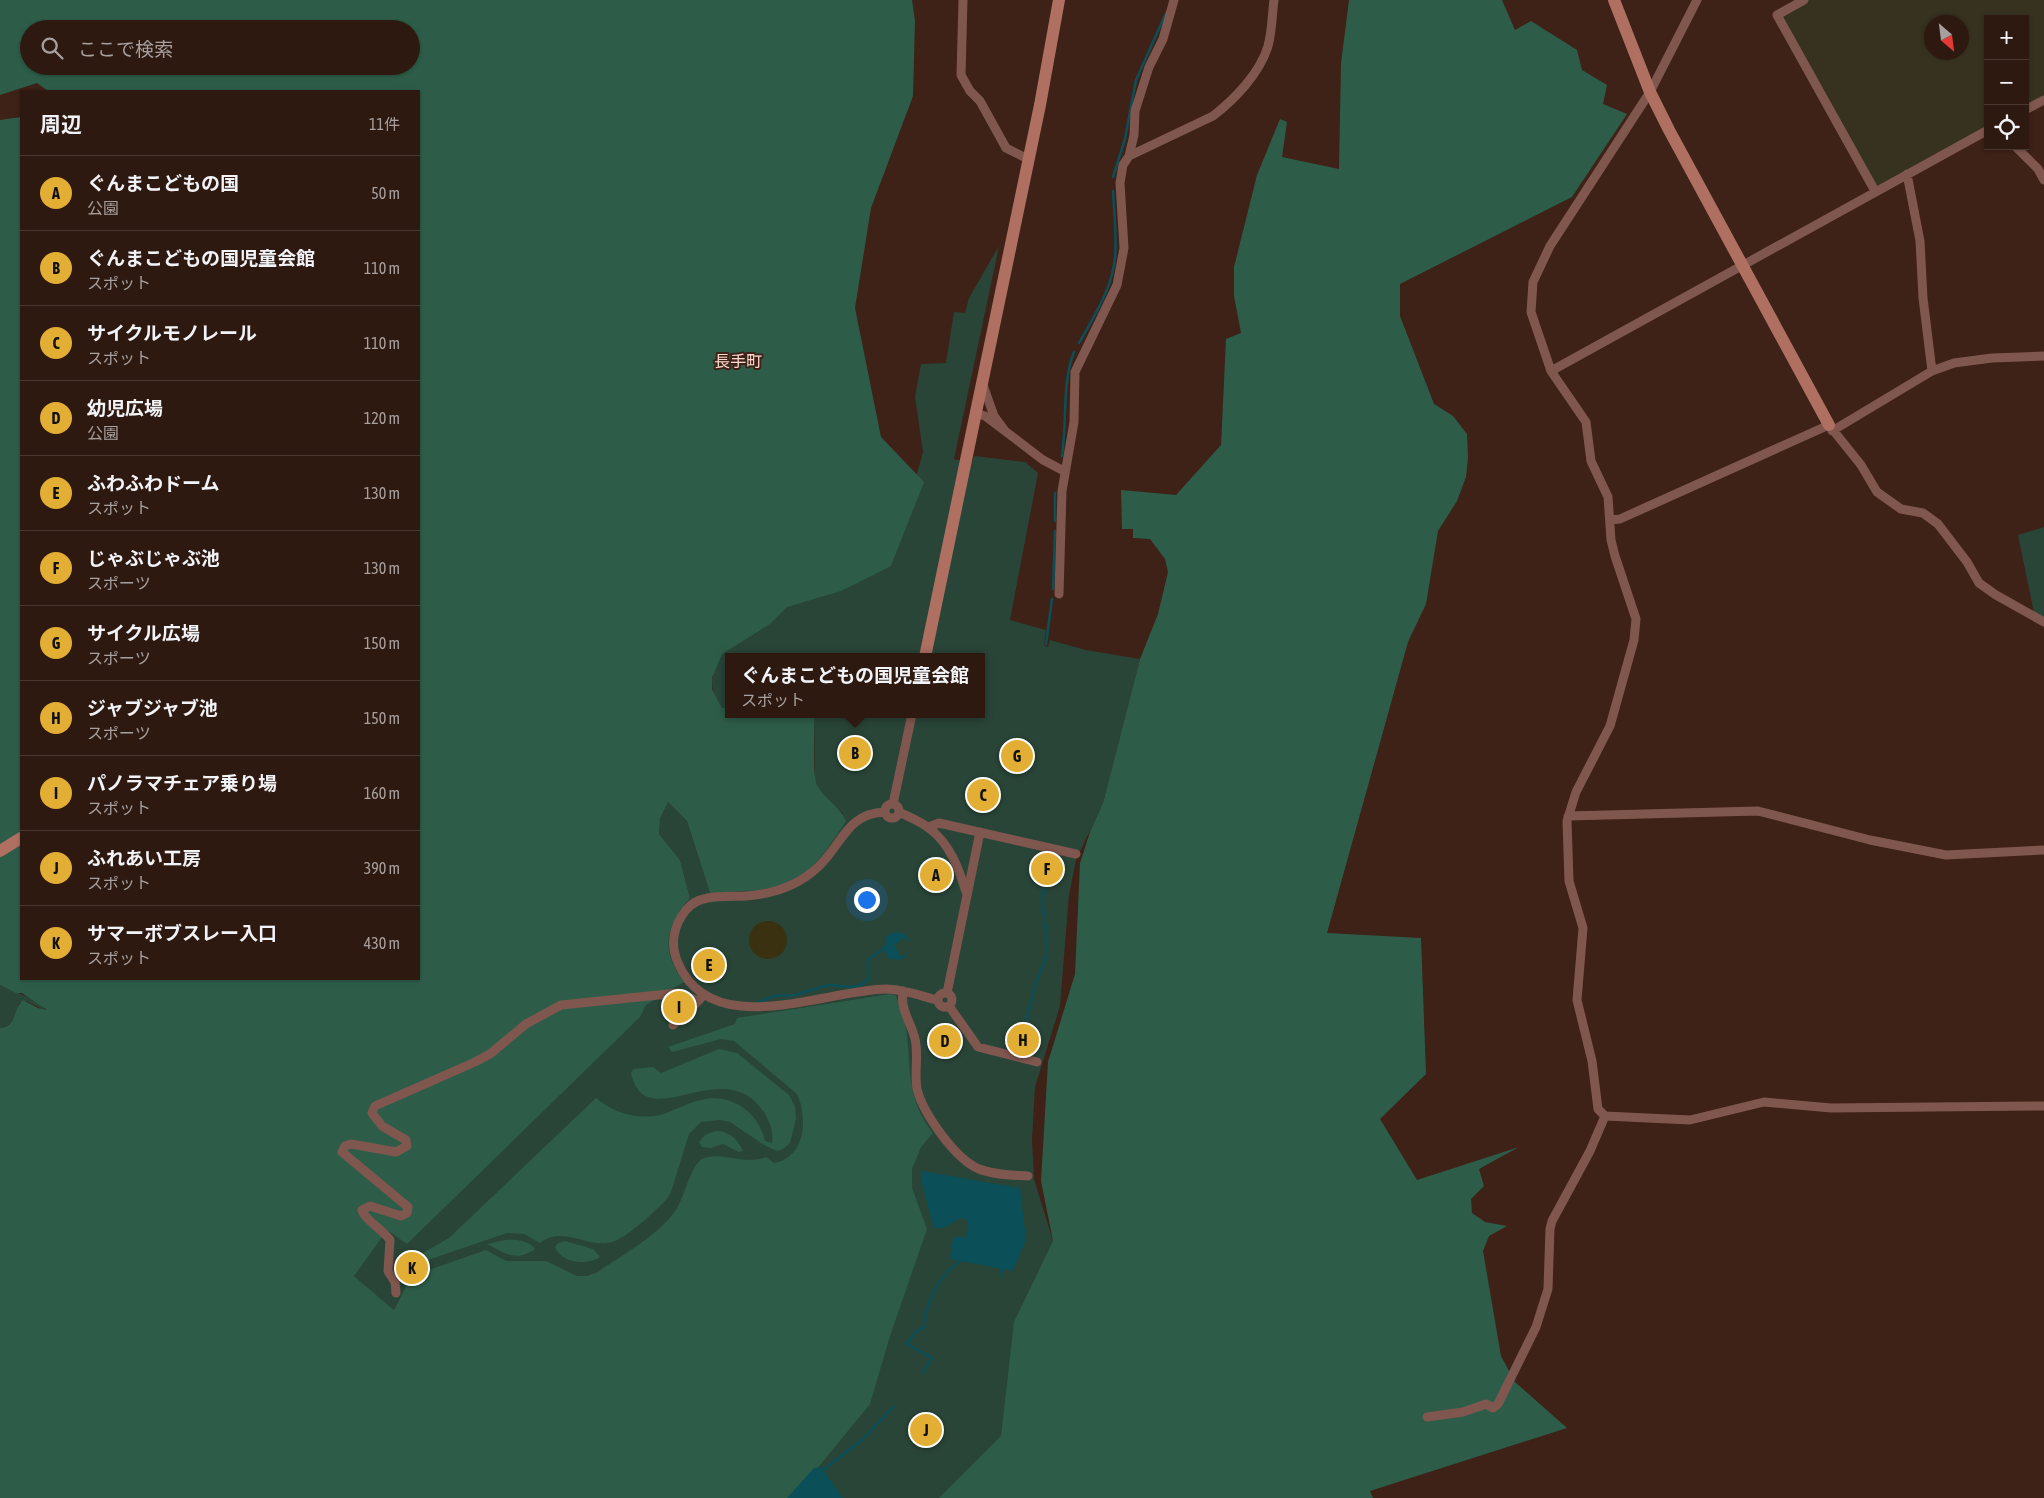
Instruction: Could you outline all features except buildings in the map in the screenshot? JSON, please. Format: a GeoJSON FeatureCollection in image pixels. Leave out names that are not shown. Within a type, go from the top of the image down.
{"type":"FeatureCollection","features":[{"type":"Feature","properties":{"kind":"street"},"geometry":{"type":"LineString","coordinates":[[963,0],[961,75],[963,82],[980,101],[1006,148],[1028,159]]}},
{"type":"Feature","properties":{"kind":"street"},"geometry":{"type":"LineString","coordinates":[[927,653],[1059,0]]}},
{"type":"Feature","properties":{"kind":"street"},"geometry":{"type":"LineString","coordinates":[[1059,594],[1064,471],[1070,450],[1074,422],[1075,372],[1083,352],[1115,292],[1122,262],[1123,228],[1120,183],[1123,165],[1129,156],[1134,135],[1134,111],[1149,67],[1163,39],[1174,0]]}},
{"type":"Feature","properties":{"kind":"street"},"geometry":{"type":"LineString","coordinates":[[1129,156],[1213,116],[1225,107],[1258,69],[1264,57],[1268,45],[1274,0]]}},
{"type":"Feature","properties":{"kind":"street"},"geometry":{"type":"LineString","coordinates":[[1614,0],[1650,92],[1741,266],[1830,428],[1862,465],[1877,492],[1901,509],[1923,513],[1938,524],[1967,562],[1979,583],[1996,595],[2044,622]]}},
{"type":"Feature","properties":{"kind":"street"},"geometry":{"type":"LineString","coordinates":[[1698,0],[1650,92],[1550,246],[1533,282],[1531,312],[1551,371],[1586,422],[1591,461],[1608,497],[1614,556],[1635,612],[1635,632],[1610,726],[1576,792],[1568,816],[1568,874],[1583,928],[1577,1000],[1592,1061],[1598,1109],[1605,1116],[1690,1120],[1764,1102],[1831,1108],[2044,1106]]}},
{"type":"Feature","properties":{"kind":"street"},"geometry":{"type":"LineString","coordinates":[[1804,0],[1777,15],[1875,191]]}},
{"type":"Feature","properties":{"kind":"street"},"geometry":{"type":"LineString","coordinates":[[2029,108],[2044,100]]}},
{"type":"Feature","properties":{"kind":"street"},"geometry":{"type":"LineString","coordinates":[[1551,371],[1984,132]]}},
{"type":"Feature","properties":{"kind":"street"},"geometry":{"type":"LineString","coordinates":[[2019,150],[2038,169],[2044,180]]}},
{"type":"Feature","properties":{"kind":"street"},"geometry":{"type":"LineString","coordinates":[[1907,174],[1920,240],[1922,298],[1932,371]]}},
{"type":"Feature","properties":{"kind":"street"},"geometry":{"type":"LineString","coordinates":[[1610,520],[1629,515],[1830,428],[1932,371],[1962,361],[2044,356]]}},
{"type":"Feature","properties":{"kind":"street"},"geometry":{"type":"LineString","coordinates":[[982,382],[990,407],[1004,431]]}},
{"type":"Feature","properties":{"kind":"street"},"geometry":{"type":"LineString","coordinates":[[976,413],[985,416],[1042,460],[1064,471]]}},
{"type":"Feature","properties":{"kind":"street"},"geometry":{"type":"LineString","coordinates":[[893,804],[911,718]]}},
{"type":"Feature","properties":{"kind":"street"},"geometry":{"type":"LineString","coordinates":[[884,812],[887,805],[893,804],[898,807],[899,812],[929,828],[941,839],[954,860],[967,894]]}},
{"type":"Feature","properties":{"kind":"street"},"geometry":{"type":"LineString","coordinates":[[1568,816],[1758,811],[1870,840],[1946,855],[2044,850]]}},
{"type":"Feature","properties":{"kind":"street"},"geometry":{"type":"LineString","coordinates":[[884,812],[888,818],[893,818],[899,812]]}},
{"type":"Feature","properties":{"kind":"street"},"geometry":{"type":"LineString","coordinates":[[701,998],[685,976],[673,947],[676,928],[688,907],[704,899],[764,894],[794,884],[819,866],[855,821],[867,814],[884,812]]}},
{"type":"Feature","properties":{"kind":"street"},"geometry":{"type":"LineString","coordinates":[[929,828],[940,823],[1076,854]]}},
{"type":"Feature","properties":{"kind":"street"},"geometry":{"type":"LineString","coordinates":[[950,1006],[952,1000],[947,993],[980,832]]}},
{"type":"Feature","properties":{"kind":"street"},"geometry":{"type":"LineString","coordinates":[[0,851],[20,839]]}},
{"type":"Feature","properties":{"kind":"street"},"geometry":{"type":"LineString","coordinates":[[396,1293],[395,1282],[388,1271],[390,1240],[379,1227],[363,1215],[362,1210],[370,1206],[401,1216],[407,1213],[408,1207],[342,1152],[345,1146],[351,1144],[396,1152],[407,1146],[406,1140],[378,1123],[372,1113],[375,1106],[490,1054],[526,1024],[561,1005],[678,993],[721,1003],[760,1007],[883,989],[938,1000]]}},
{"type":"Feature","properties":{"kind":"street"},"geometry":{"type":"LineString","coordinates":[[903,992],[901,1002],[915,1039],[918,1090],[936,1127],[972,1165],[990,1172],[1028,1176]]}},
{"type":"Feature","properties":{"kind":"street"},"geometry":{"type":"LineString","coordinates":[[938,1000],[941,994],[947,993]]}},
{"type":"Feature","properties":{"kind":"street"},"geometry":{"type":"LineString","coordinates":[[690,1011],[701,998]]}},
{"type":"Feature","properties":{"kind":"street"},"geometry":{"type":"LineString","coordinates":[[938,1000],[942,1008],[950,1006]]}},
{"type":"Feature","properties":{"kind":"street"},"geometry":{"type":"LineString","coordinates":[[950,1006],[978,1047],[1037,1062]]}},
{"type":"Feature","properties":{"kind":"street"},"geometry":{"type":"LineString","coordinates":[[673,1025],[681,1017]]}},
{"type":"Feature","properties":{"kind":"street"},"geometry":{"type":"LineString","coordinates":[[1428,1417],[1463,1412],[1486,1404],[1494,1408],[1498,1404],[1536,1327],[1548,1289],[1552,1221],[1590,1151],[1605,1116]]}},
{"type":"Feature","properties":{"kind":"shaded area"},"geometry":{"type":"Polygon","coordinates":[[[1804,0],[2044,0],[2044,100],[2029,108],[2029,15],[1984,15],[1984,132],[1875,191],[1777,15],[1804,0]]]}},
{"type":"Feature","properties":{"kind":"green space"},"geometry":{"type":"Polygon","coordinates":[[[0,0],[912,0],[915,21],[913,96],[871,208],[855,308],[881,437],[924,482],[891,566],[841,591],[787,607],[770,624],[722,654],[712,678],[712,689],[722,708],[725,708],[725,718],[814,718],[815,780],[820,790],[840,811],[846,821],[835,839],[814,865],[788,883],[749,891],[710,893],[687,821],[668,802],[660,819],[659,834],[680,860],[690,898],[675,919],[669,939],[671,960],[684,982],[646,1005],[640,1017],[407,1244],[387,1230],[354,1276],[394,1310],[407,1284],[420,1273],[486,1250],[506,1261],[546,1261],[577,1276],[587,1276],[598,1272],[640,1244],[669,1219],[679,1205],[694,1168],[702,1159],[716,1156],[750,1160],[766,1157],[774,1163],[785,1160],[793,1153],[802,1135],[803,1114],[797,1094],[734,1041],[721,1039],[672,1052],[668,1047],[735,1024],[737,1018],[890,994],[895,995],[906,1029],[911,1080],[915,1098],[921,1115],[933,1133],[921,1147],[912,1169],[912,1188],[927,1229],[890,1336],[870,1404],[793,1498],[0,1498],[0,1028],[5,1027],[12,1021],[23,1000],[38,1008],[47,1010],[22,993],[16,993],[0,985],[0,120],[20,117],[20,980],[420,980],[420,90],[47,90],[37,83],[0,95],[0,0]]]}},
{"type":"Feature","properties":{"kind":"green space"},"geometry":{"type":"Polygon","coordinates":[[[1349,0],[1502,0],[1515,30],[1531,21],[1577,50],[1582,70],[1607,85],[1603,104],[1627,114],[1572,197],[1400,284],[1400,316],[1434,404],[1453,416],[1467,434],[1468,458],[1466,477],[1457,501],[1438,531],[1426,604],[1408,642],[1327,933],[1421,938],[1426,1074],[1380,1119],[1417,1180],[1519,1147],[1479,1169],[1484,1186],[1471,1199],[1472,1213],[1485,1222],[1507,1226],[1489,1236],[1483,1251],[1501,1356],[1515,1382],[1567,1428],[1370,1491],[1373,1498],[939,1498],[1001,1436],[1014,1322],[1053,1241],[1041,1181],[1048,1062],[1075,974],[1080,863],[1091,829],[1103,803],[1140,659],[1158,614],[1168,572],[1165,559],[1150,539],[1133,538],[1133,529],[1122,529],[1121,490],[1176,495],[1221,445],[1226,339],[1241,333],[1234,296],[1234,267],[1257,175],[1280,119],[1287,122],[1282,157],[1339,169],[1341,63],[1349,0]]]}},
{"type":"Feature","properties":{"kind":"green space"},"geometry":{"type":"Polygon","coordinates":[[[999,246],[954,459],[972,463],[974,456],[1025,462],[1038,473],[1010,620],[1046,630],[1044,645],[1048,647],[1050,640],[1086,650],[1140,659],[1103,803],[1076,860],[1069,895],[1060,1006],[1035,1087],[1032,1140],[1034,1179],[1053,1241],[1013,1458],[974,1498],[742,1498],[855,1000],[794,1009],[804,1091],[814,1117],[803,1153],[686,1210],[589,1284],[407,1284],[394,1310],[354,1276],[324,1139],[672,922],[690,898],[680,860],[659,834],[660,819],[668,802],[687,821],[710,893],[843,814],[822,793],[815,783],[814,718],[985,718],[985,653],[725,653],[725,708],[722,708],[713,690],[712,683],[713,674],[721,655],[740,622],[856,579],[893,561],[923,452],[915,397],[921,364],[946,363],[954,312],[965,313],[969,298],[999,246]]]}},
{"type":"Feature","properties":{"kind":"green space"},"geometry":{"type":"Polygon","coordinates":[[[2044,527],[2044,620],[2035,618],[2018,535],[2044,527]]]}},
{"type":"Feature","properties":{"kind":"green space"},"geometry":{"type":"Polygon","coordinates":[[[0,985],[37,1002],[46,1011],[26,1001],[19,1003],[11,1023],[0,1028],[0,985]]]}},
{"type":"Feature","properties":{"kind":"green space"},"geometry":{"type":"Polygon","coordinates":[[[719,1049],[737,1053],[789,1095],[795,1106],[796,1119],[790,1143],[783,1149],[777,1151],[764,1145],[730,1122],[720,1120],[701,1122],[689,1134],[671,1192],[666,1200],[635,1228],[615,1241],[596,1243],[559,1236],[549,1238],[540,1243],[524,1234],[507,1233],[416,1264],[414,1258],[449,1238],[596,1098],[610,1108],[642,1117],[660,1115],[701,1100],[722,1099],[742,1107],[750,1113],[757,1121],[765,1141],[772,1143],[772,1130],[767,1118],[763,1111],[746,1095],[727,1089],[707,1090],[668,1098],[652,1098],[639,1091],[631,1073],[633,1069],[653,1067],[661,1073],[719,1049]]]}},
{"type":"Feature","properties":{"kind":"green space"},"geometry":{"type":"Polygon","coordinates":[[[715,1131],[724,1132],[732,1136],[743,1151],[739,1152],[723,1144],[711,1148],[702,1147],[699,1142],[705,1135],[715,1131]]]}},
{"type":"Feature","properties":{"kind":"green space"},"geometry":{"type":"Polygon","coordinates":[[[505,1240],[522,1241],[535,1249],[516,1256],[487,1244],[505,1240]]]}},
{"type":"Feature","properties":{"kind":"green space"},"geometry":{"type":"Polygon","coordinates":[[[565,1241],[593,1249],[600,1257],[595,1260],[582,1262],[568,1260],[555,1247],[558,1243],[565,1241]]]}},
{"type":"Feature","properties":{"kind":"sand"},"geometry":{"type":"Polygon","coordinates":[[[768,921],[782,926],[787,940],[782,954],[768,959],[754,954],[749,940],[754,926],[768,921]]]}},
{"type":"Feature","properties":{"kind":"water"},"geometry":{"type":"Polygon","coordinates":[[[1047,859],[1054,862],[1057,869],[1054,876],[1047,879],[1040,876],[1037,869],[1040,862],[1047,859]]]}},
{"type":"Feature","properties":{"kind":"water"},"geometry":{"type":"Polygon","coordinates":[[[894,932],[903,933],[910,940],[908,941],[905,938],[894,945],[901,957],[905,954],[906,957],[898,960],[889,958],[884,950],[886,937],[894,932]]]}},
{"type":"Feature","properties":{"kind":"water"},"geometry":{"type":"Polygon","coordinates":[[[922,1171],[1020,1188],[1026,1239],[1013,1271],[950,1259],[953,1237],[966,1237],[968,1223],[965,1219],[960,1218],[944,1228],[934,1228],[921,1180],[922,1171]]]}},
{"type":"Feature","properties":{"kind":"water"},"geometry":{"type":"Polygon","coordinates":[[[821,1467],[843,1498],[787,1498],[814,1468],[821,1467]]]}},
{"type":"Feature","properties":{"kind":"waterway"},"geometry":{"type":"LineString","coordinates":[[1113,177],[1125,139],[1136,80],[1166,13]]}},
{"type":"Feature","properties":{"kind":"waterway"},"geometry":{"type":"LineString","coordinates":[[1079,343],[1102,302],[1113,269],[1116,241],[1113,191]]}},
{"type":"Feature","properties":{"kind":"waterway"},"geometry":{"type":"LineString","coordinates":[[1062,456],[1066,389],[1070,363],[1074,352]]}},
{"type":"Feature","properties":{"kind":"waterway"},"geometry":{"type":"LineString","coordinates":[[1055,493],[1055,521]]}},
{"type":"Feature","properties":{"kind":"waterway"},"geometry":{"type":"LineString","coordinates":[[1053,589],[1055,531]]}},
{"type":"Feature","properties":{"kind":"waterway"},"geometry":{"type":"LineString","coordinates":[[1046,644],[1052,599]]}},
{"type":"Feature","properties":{"kind":"waterway"},"geometry":{"type":"LineString","coordinates":[[1024,1031],[1035,985],[1046,958],[1047,937],[1042,902],[1045,880]]}},
{"type":"Feature","properties":{"kind":"waterway"},"geometry":{"type":"LineString","coordinates":[[758,1002],[774,996],[795,995],[828,985],[853,987],[861,985],[868,979],[869,959],[885,948]]}},
{"type":"Feature","properties":{"kind":"waterway"},"geometry":{"type":"LineString","coordinates":[[923,1372],[932,1358],[907,1344],[915,1332],[924,1327],[931,1298],[940,1281],[961,1260]]}},
{"type":"Feature","properties":{"kind":"waterway"},"geometry":{"type":"LineString","coordinates":[[1000,1276],[1002,1269]]}},
{"type":"Feature","properties":{"kind":"waterway"},"geometry":{"type":"LineString","coordinates":[[823,1470],[862,1440],[894,1406]]}},
{"type":"Feature","properties":{"kind":"place","name":"ぐんまこどもの国児童会館"},"geometry":{"type":"Point","coordinates":[855,753]}},
{"type":"Feature","properties":{"kind":"place","name":"サイクル広場"},"geometry":{"type":"Point","coordinates":[1017,756]}},
{"type":"Feature","properties":{"kind":"place","name":"サイクルモノレール"},"geometry":{"type":"Point","coordinates":[983,795]}},
{"type":"Feature","properties":{"kind":"place","name":"じゃぶじゃぶ池"},"geometry":{"type":"Point","coordinates":[1047,869]}},
{"type":"Feature","properties":{"kind":"place","name":"ぐんまこどもの国"},"geometry":{"type":"Point","coordinates":[936,875]}},
{"type":"Feature","properties":{"kind":"place","name":"ふわふわドーム"},"geometry":{"type":"Point","coordinates":[709,965]}},
{"type":"Feature","properties":{"kind":"place","name":"パノラマチェア乗り場"},"geometry":{"type":"Point","coordinates":[679,1007]}},
{"type":"Feature","properties":{"kind":"place","name":"ジャブジャブ池"},"geometry":{"type":"Point","coordinates":[1023,1040]}},
{"type":"Feature","properties":{"kind":"place","name":"幼児広場"},"geometry":{"type":"Point","coordinates":[945,1041]}},
{"type":"Feature","properties":{"kind":"place","name":"サマーボブスレー入口"},"geometry":{"type":"Point","coordinates":[412,1268]}},
{"type":"Feature","properties":{"kind":"place","name":"ふれあい工房"},"geometry":{"type":"Point","coordinates":[926,1430]}},
{"type":"Feature","properties":{"kind":"district","name":"長手町"},"geometry":{"type":"Point","coordinates":[738,361]}}]}
